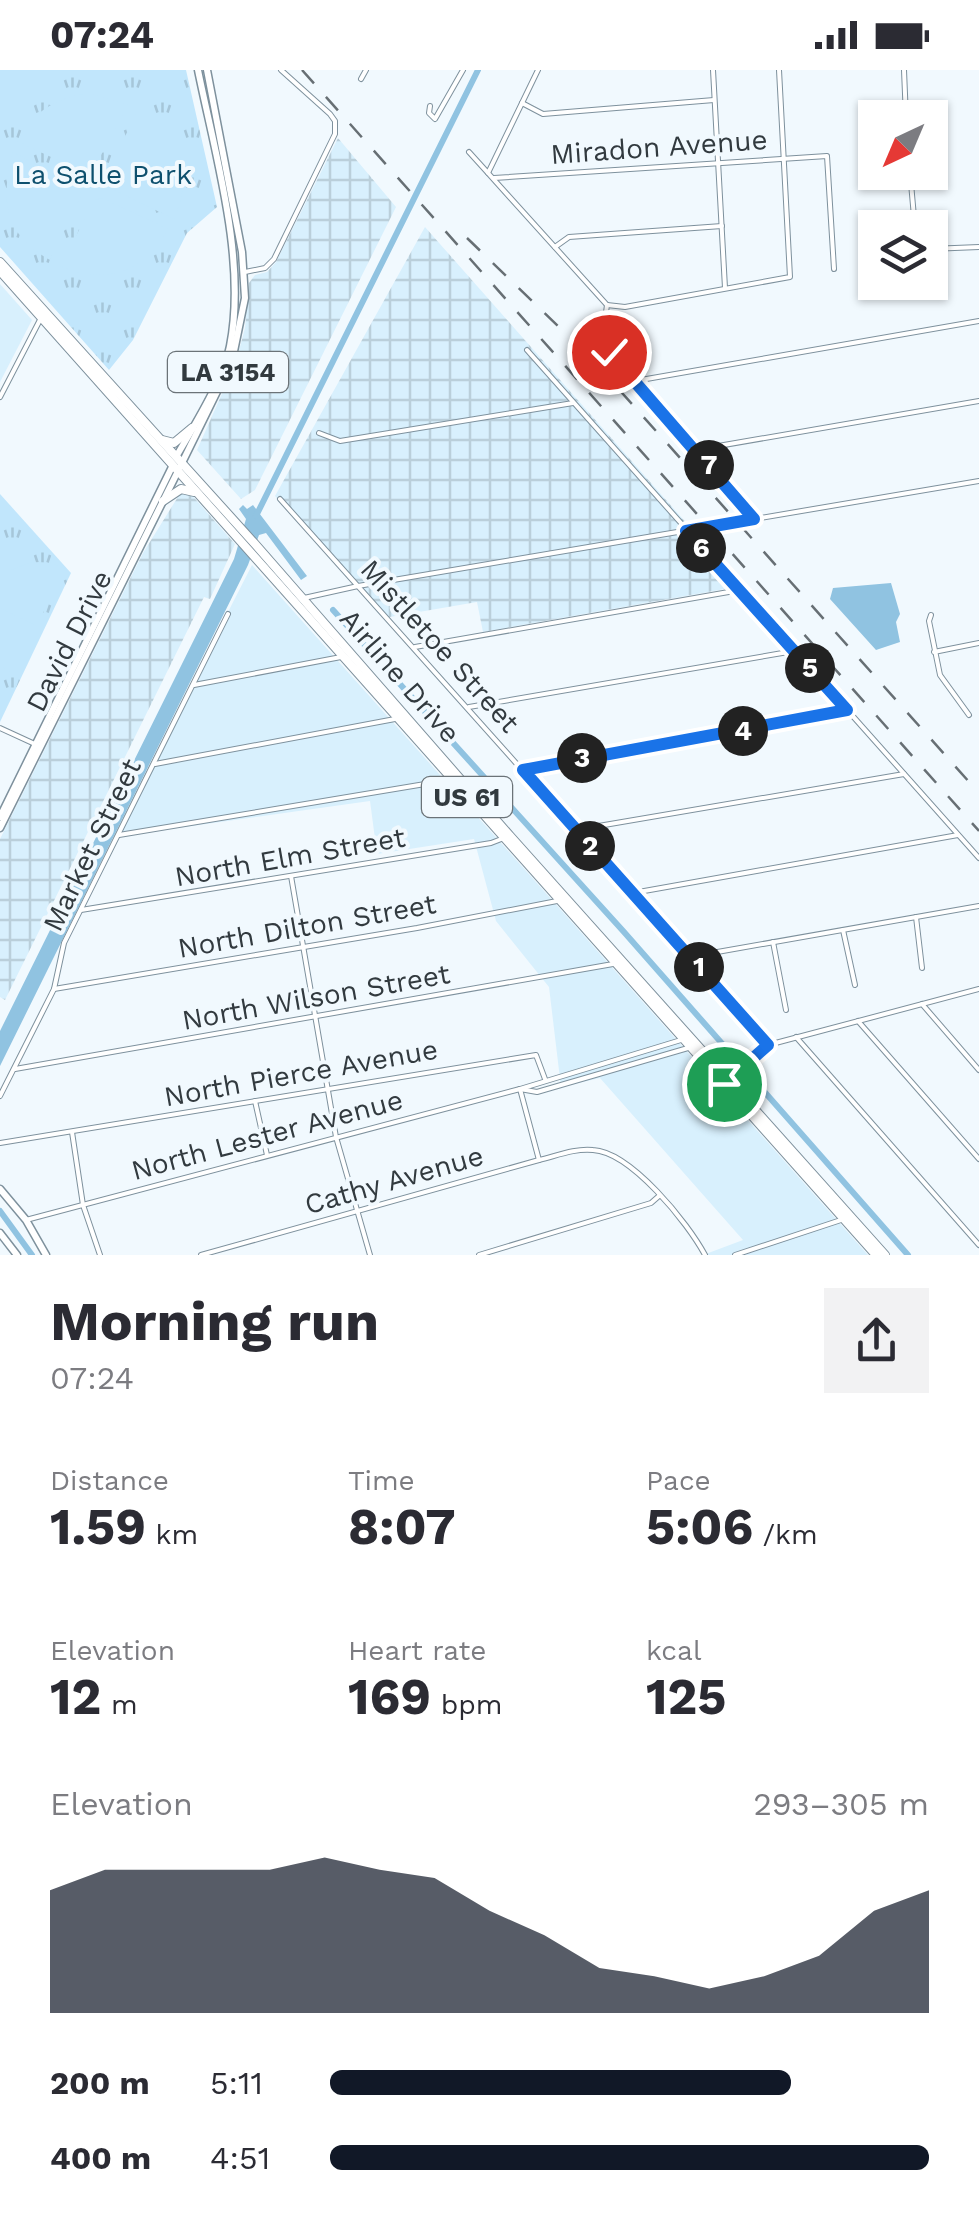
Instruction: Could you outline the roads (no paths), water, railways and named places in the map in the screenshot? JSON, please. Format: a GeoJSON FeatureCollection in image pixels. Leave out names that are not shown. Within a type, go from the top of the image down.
{"type":"FeatureCollection","features":[{"type":"Feature","properties":{"kind":"highway","name":"Airline Drive"},"geometry":{"type":"LineString","coordinates":[[0,262],[243,538]]}},
{"type":"Feature","properties":{"kind":"highway","name":"Airline Drive"},"geometry":{"type":"LineString","coordinates":[[0,272],[158,438],[196,494],[253,548],[619,962],[730,1080],[876,1255]]}},
{"type":"Feature","properties":{"kind":"highway"},"geometry":{"type":"LineString","coordinates":[[158,438],[174,443],[192,428]]}},
{"type":"Feature","properties":{"kind":"highway"},"geometry":{"type":"LineString","coordinates":[[163,502],[181,489],[196,494]]}},
{"type":"Feature","properties":{"kind":"highway","name":"Airline Drive"},"geometry":{"type":"LineString","coordinates":[[455,778],[504,838],[563,899]]}},
{"type":"Feature","properties":{"kind":"highway","name":"Airline Drive"},"geometry":{"type":"LineString","coordinates":[[846,1218],[885,1255]]}},
{"type":"Feature","properties":{"kind":"main road","name":"LA 3154"},"geometry":{"type":"LineString","coordinates":[[177,465],[229,350],[239,273],[198,70]]}},
{"type":"Feature","properties":{"kind":"main road","name":"LA 3154"},"geometry":{"type":"LineString","coordinates":[[177,465],[232,361],[243,317],[207,70]]}},
{"type":"Feature","properties":{"kind":"main road","name":"David Drive"},"geometry":{"type":"LineString","coordinates":[[0,817],[163,502],[177,465]]}},
{"type":"Feature","properties":{"kind":"main road","name":"David Drive"},"geometry":{"type":"LineString","coordinates":[[0,828],[177,465]]}},
{"type":"Feature","properties":{"kind":"main road"},"geometry":{"type":"LineString","coordinates":[[0,1189],[26,1220],[46,1255]]}},
{"type":"Feature","properties":{"kind":"main road"},"geometry":{"type":"LineString","coordinates":[[0,1233],[17,1255]]}},
{"type":"Feature","properties":{"kind":"street"},"geometry":{"type":"LineString","coordinates":[[239,273],[259,270],[274,260],[335,134],[336,125],[321,105],[280,70]]}},
{"type":"Feature","properties":{"kind":"street"},"geometry":{"type":"LineString","coordinates":[[361,79],[366,70]]}},
{"type":"Feature","properties":{"kind":"street"},"geometry":{"type":"LineString","coordinates":[[430,106],[429,113],[436,120],[463,70]]}},
{"type":"Feature","properties":{"kind":"street"},"geometry":{"type":"LineString","coordinates":[[488,173],[538,70]]}},
{"type":"Feature","properties":{"kind":"street"},"geometry":{"type":"LineString","coordinates":[[713,70],[725,288]]}},
{"type":"Feature","properties":{"kind":"street"},"geometry":{"type":"LineString","coordinates":[[469,152],[607,305],[625,307],[790,277],[780,70]]}},
{"type":"Feature","properties":{"kind":"street"},"geometry":{"type":"LineString","coordinates":[[904,70],[905,100]]}},
{"type":"Feature","properties":{"kind":"street"},"geometry":{"type":"LineString","coordinates":[[522,102],[543,114],[714,100]]}},
{"type":"Feature","properties":{"kind":"street","name":"Miradon Avenue"},"geometry":{"type":"LineString","coordinates":[[494,178],[827,156],[834,268]]}},
{"type":"Feature","properties":{"kind":"street"},"geometry":{"type":"LineString","coordinates":[[555,247],[569,237],[722,226]]}},
{"type":"Feature","properties":{"kind":"street"},"geometry":{"type":"LineString","coordinates":[[948,249],[979,247]]}},
{"type":"Feature","properties":{"kind":"street"},"geometry":{"type":"LineString","coordinates":[[607,305],[603,334],[606,347],[754,519]]}},
{"type":"Feature","properties":{"kind":"street"},"geometry":{"type":"LineString","coordinates":[[0,397],[43,315]]}},
{"type":"Feature","properties":{"kind":"street"},"geometry":{"type":"LineString","coordinates":[[635,382],[979,321]]}},
{"type":"Feature","properties":{"kind":"street"},"geometry":{"type":"LineString","coordinates":[[527,350],[979,858]]}},
{"type":"Feature","properties":{"kind":"street"},"geometry":{"type":"LineString","coordinates":[[696,450],[979,401]]}},
{"type":"Feature","properties":{"kind":"street"},"geometry":{"type":"LineString","coordinates":[[319,433],[340,441],[574,403]]}},
{"type":"Feature","properties":{"kind":"street"},"geometry":{"type":"LineString","coordinates":[[299,600],[358,586],[979,481]]}},
{"type":"Feature","properties":{"kind":"street","name":"Mistletoe Street"},"geometry":{"type":"LineString","coordinates":[[280,499],[768,1045]]}},
{"type":"Feature","properties":{"kind":"street"},"geometry":{"type":"LineString","coordinates":[[413,648],[740,590]]}},
{"type":"Feature","properties":{"kind":"street","name":"Market Street"},"geometry":{"type":"LineString","coordinates":[[0,1096],[54,988],[64,943],[228,614]]}},
{"type":"Feature","properties":{"kind":"street"},"geometry":{"type":"LineString","coordinates":[[930,615],[940,676],[969,715]]}},
{"type":"Feature","properties":{"kind":"street"},"geometry":{"type":"LineString","coordinates":[[934,652],[979,643]]}},
{"type":"Feature","properties":{"kind":"street"},"geometry":{"type":"LineString","coordinates":[[468,708],[794,650]]}},
{"type":"Feature","properties":{"kind":"street"},"geometry":{"type":"LineString","coordinates":[[194,684],[347,655]]}},
{"type":"Feature","properties":{"kind":"street"},"geometry":{"type":"LineString","coordinates":[[523,770],[847,710]]}},
{"type":"Feature","properties":{"kind":"street"},"geometry":{"type":"LineString","coordinates":[[154,764],[400,716]]}},
{"type":"Feature","properties":{"kind":"street"},"geometry":{"type":"LineString","coordinates":[[0,728],[38,745]]}},
{"type":"Feature","properties":{"kind":"street"},"geometry":{"type":"LineString","coordinates":[[575,830],[904,774]]}},
{"type":"Feature","properties":{"kind":"street"},"geometry":{"type":"LineString","coordinates":[[119,835],[455,778]]}},
{"type":"Feature","properties":{"kind":"street"},"geometry":{"type":"LineString","coordinates":[[631,893],[958,835]]}},
{"type":"Feature","properties":{"kind":"street","name":"North Elm Street"},"geometry":{"type":"LineString","coordinates":[[81,910],[504,838]]}},
{"type":"Feature","properties":{"kind":"street"},"geometry":{"type":"LineString","coordinates":[[292,876],[336,1137],[370,1255]]}},
{"type":"Feature","properties":{"kind":"street","name":"North Dilton Street"},"geometry":{"type":"LineString","coordinates":[[54,988],[563,899]]}},
{"type":"Feature","properties":{"kind":"street"},"geometry":{"type":"LineString","coordinates":[[689,956],[979,906]]}},
{"type":"Feature","properties":{"kind":"street"},"geometry":{"type":"LineString","coordinates":[[916,917],[922,968]]}},
{"type":"Feature","properties":{"kind":"street"},"geometry":{"type":"LineString","coordinates":[[843,930],[855,985]]}},
{"type":"Feature","properties":{"kind":"street"},"geometry":{"type":"LineString","coordinates":[[773,942],[786,1010]]}},
{"type":"Feature","properties":{"kind":"street","name":"North Wilson Street"},"geometry":{"type":"LineString","coordinates":[[15,1068],[619,962]]}},
{"type":"Feature","properties":{"kind":"street"},"geometry":{"type":"LineString","coordinates":[[712,1095],[768,1045],[979,989]]}},
{"type":"Feature","properties":{"kind":"street"},"geometry":{"type":"LineString","coordinates":[[922,1004],[979,1070]]}},
{"type":"Feature","properties":{"kind":"street"},"geometry":{"type":"LineString","coordinates":[[858,1021],[979,1159]]}},
{"type":"Feature","properties":{"kind":"street"},"geometry":{"type":"LineString","coordinates":[[796,1037],[979,1245]]}},
{"type":"Feature","properties":{"kind":"street","name":"North Lester Avenue"},"geometry":{"type":"LineString","coordinates":[[26,1220],[691,1041]]}},
{"type":"Feature","properties":{"kind":"street","name":"North Lester Avenue"},"geometry":{"type":"LineString","coordinates":[[520,1090],[537,1092],[642,1062],[691,1041]]}},
{"type":"Feature","properties":{"kind":"street"},"geometry":{"type":"LineString","coordinates":[[640,1052],[642,1062]]}},
{"type":"Feature","properties":{"kind":"street","name":"North Pierce Avenue"},"geometry":{"type":"LineString","coordinates":[[0,1143],[538,1055],[546,1081]]}},
{"type":"Feature","properties":{"kind":"street"},"geometry":{"type":"LineString","coordinates":[[614,1059],[616,1068]]}},
{"type":"Feature","properties":{"kind":"street"},"geometry":{"type":"LineString","coordinates":[[520,1090],[539,1160]]}},
{"type":"Feature","properties":{"kind":"street"},"geometry":{"type":"LineString","coordinates":[[255,1101],[267,1155]]}},
{"type":"Feature","properties":{"kind":"street"},"geometry":{"type":"LineString","coordinates":[[72,1132],[84,1205],[100,1255]]}},
{"type":"Feature","properties":{"kind":"street","name":"Cathy Avenue"},"geometry":{"type":"LineString","coordinates":[[201,1255],[578,1150],[600,1150],[628,1163],[659,1196]]}},
{"type":"Feature","properties":{"kind":"street"},"geometry":{"type":"LineString","coordinates":[[479,1255],[651,1204],[659,1196],[696,1238],[705,1255]]}},
{"type":"Feature","properties":{"kind":"street"},"geometry":{"type":"LineString","coordinates":[[735,1255],[846,1218]]}},
{"type":"Feature","properties":{"kind":"street"},"geometry":{"type":"LineString","coordinates":[[971,1236],[979,1234]]}},
{"type":"Feature","properties":{"kind":"waterway"},"geometry":{"type":"LineString","coordinates":[[256,516],[478,70]]}},
{"type":"Feature","properties":{"kind":"waterway"},"geometry":{"type":"LineString","coordinates":[[333,610],[908,1255]]}},
{"type":"Feature","properties":{"kind":"waterway"},"geometry":{"type":"LineString","coordinates":[[0,1211],[32,1255]]}},
{"type":"Feature","properties":{"kind":"railway"},"geometry":{"type":"LineString","coordinates":[[302,70],[979,831]]}},
{"type":"Feature","properties":{"kind":"railway"},"geometry":{"type":"LineString","coordinates":[[467,238],[590,357],[979,793]]}},
{"type":"Feature","properties":{"kind":"park label","name":"La Salle Park"},"geometry":{"type":"Point","coordinates":[103,174]}}]}
